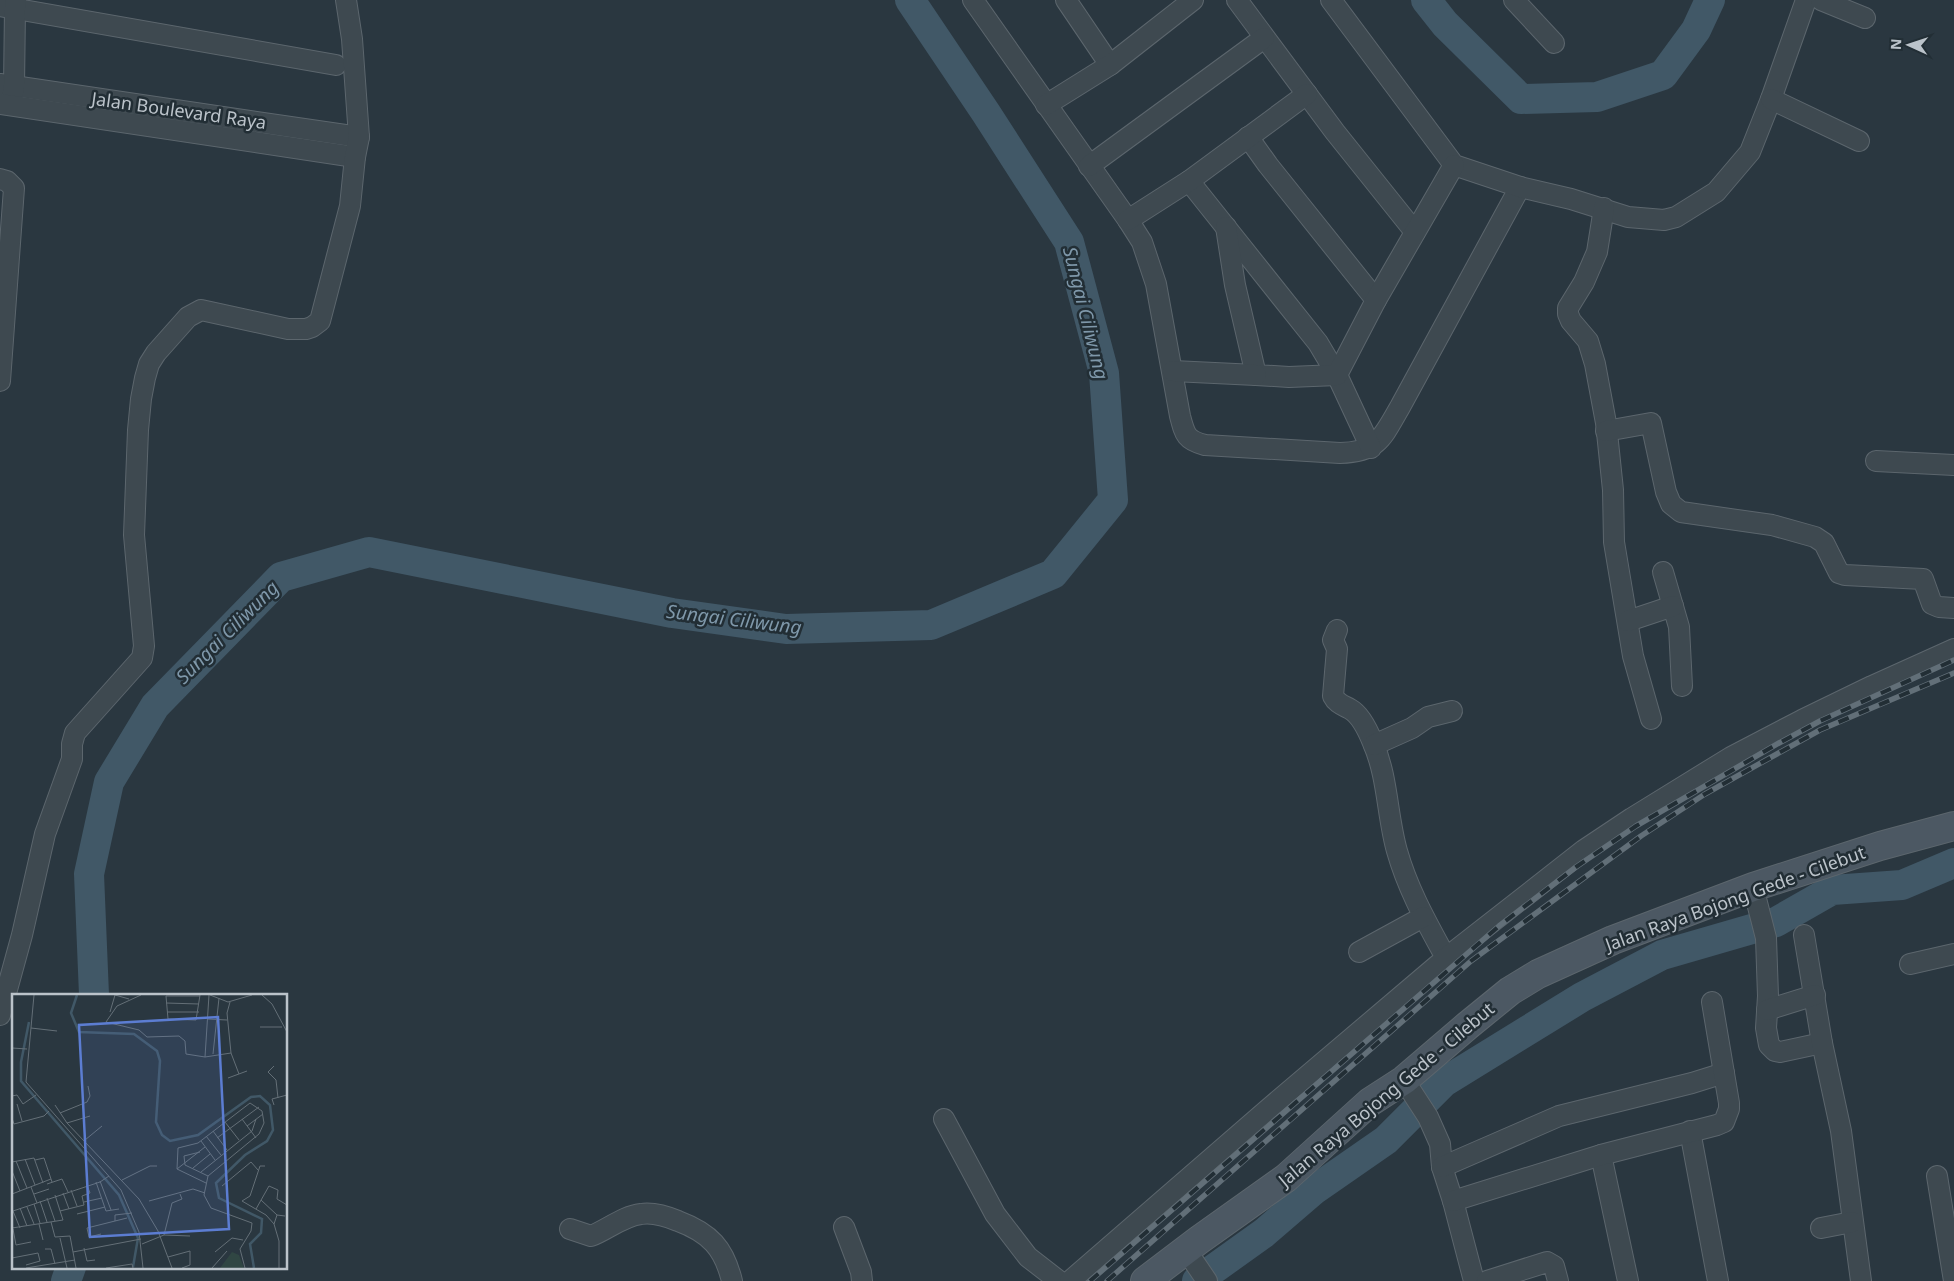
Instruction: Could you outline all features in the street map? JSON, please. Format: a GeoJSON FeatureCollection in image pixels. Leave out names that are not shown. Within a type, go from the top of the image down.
{"type":"FeatureCollection","features":[{"type":"Feature","properties":{"kind":"main road","name":"Jalan Raya Bojong Gede - Cilebut"},"geometry":{"type":"LineString","coordinates":[[1145,1281],[1197,1267],[1286,1178],[1370,1102],[1407,1084],[1467,1026],[1510,992],[1538,974],[1621,937],[1755,896],[1880,846],[1954,826]]}},
{"type":"Feature","properties":{"kind":"street"},"geometry":{"type":"LineString","coordinates":[[0,1015],[22,935],[46,834],[72,758],[72,744],[75,733],[142,658],[144,646],[134,536],[138,430],[141,399],[149,364],[156,353],[188,317],[200,310],[288,329],[306,329],[320,321],[350,206],[359,137],[352,39],[346,0]]}},
{"type":"Feature","properties":{"kind":"street"},"geometry":{"type":"LineString","coordinates":[[973,0],[1142,242],[1156,284],[1180,416],[1184,430],[1192,441],[1205,445],[1340,453],[1357,453],[1371,448],[1385,434],[1400,408],[1520,187]]}},
{"type":"Feature","properties":{"kind":"street"},"geometry":{"type":"LineString","coordinates":[[1046,104],[1110,65],[1193,0]]}},
{"type":"Feature","properties":{"kind":"street"},"geometry":{"type":"LineString","coordinates":[[1331,0],[1454,165],[1520,187],[1604,208],[1628,217],[1664,220],[1676,217],[1716,192],[1750,152],[1806,0]]}},
{"type":"Feature","properties":{"kind":"street"},"geometry":{"type":"LineString","coordinates":[[1514,0],[1554,42]]}},
{"type":"Feature","properties":{"kind":"street"},"geometry":{"type":"LineString","coordinates":[[1821,0],[1864,18]]}},
{"type":"Feature","properties":{"kind":"street"},"geometry":{"type":"LineString","coordinates":[[1239,1],[1264,38],[1415,232]]}},
{"type":"Feature","properties":{"kind":"street"},"geometry":{"type":"LineString","coordinates":[[1072,2],[1110,65]]}},
{"type":"Feature","properties":{"kind":"street"},"geometry":{"type":"LineString","coordinates":[[6,95],[10,5],[336,65]]}},
{"type":"Feature","properties":{"kind":"street"},"geometry":{"type":"LineString","coordinates":[[1088,166],[1264,38]]}},
{"type":"Feature","properties":{"kind":"street"},"geometry":{"type":"LineString","coordinates":[[1128,220],[1189,181],[1307,94]]}},
{"type":"Feature","properties":{"kind":"street","name":"Jalan Boulevard Raya"},"geometry":{"type":"LineString","coordinates":[[6,95],[359,137]]}},
{"type":"Feature","properties":{"kind":"street","name":"Jalan Boulevard Raya"},"geometry":{"type":"LineString","coordinates":[[6,95],[355,157]]}},
{"type":"Feature","properties":{"kind":"street"},"geometry":{"type":"LineString","coordinates":[[1771,99],[1859,141]]}},
{"type":"Feature","properties":{"kind":"street"},"geometry":{"type":"LineString","coordinates":[[1248,137],[1268,165],[1376,300]]}},
{"type":"Feature","properties":{"kind":"street"},"geometry":{"type":"LineString","coordinates":[[1337,375],[1376,300],[1454,165]]}},
{"type":"Feature","properties":{"kind":"street"},"geometry":{"type":"LineString","coordinates":[[0,179],[7,181],[14,188],[7,201],[0,381]]}},
{"type":"Feature","properties":{"kind":"street"},"geometry":{"type":"LineString","coordinates":[[1189,181],[1318,342],[1337,375],[1371,448]]}},
{"type":"Feature","properties":{"kind":"street"},"geometry":{"type":"LineString","coordinates":[[1604,208],[1597,252],[1584,282],[1568,308],[1568,314],[1571,321],[1588,341],[1593,353],[1606,431],[1613,490],[1614,542],[1633,656],[1651,719]]}},
{"type":"Feature","properties":{"kind":"street"},"geometry":{"type":"LineString","coordinates":[[1226,227],[1235,285],[1256,376]]}},
{"type":"Feature","properties":{"kind":"street"},"geometry":{"type":"LineString","coordinates":[[1173,371],[1289,377],[1337,375]]}},
{"type":"Feature","properties":{"kind":"street"},"geometry":{"type":"LineString","coordinates":[[1606,431],[1651,423],[1666,492],[1672,504],[1680,512],[1772,525],[1815,538],[1824,543],[1838,573],[1923,579],[1932,604],[1938,607],[1954,608]]}},
{"type":"Feature","properties":{"kind":"street"},"geometry":{"type":"LineString","coordinates":[[1876,461],[1954,464]]}},
{"type":"Feature","properties":{"kind":"street"},"geometry":{"type":"LineString","coordinates":[[1663,572],[1679,627],[1682,686]]}},
{"type":"Feature","properties":{"kind":"street"},"geometry":{"type":"LineString","coordinates":[[1628,621],[1673,606]]}},
{"type":"Feature","properties":{"kind":"street"},"geometry":{"type":"LineString","coordinates":[[1337,630],[1333,640],[1337,649],[1333,696],[1337,702],[1351,710],[1365,726],[1374,745],[1388,801],[1397,851],[1415,901],[1446,958]]}},
{"type":"Feature","properties":{"kind":"street"},"geometry":{"type":"LineString","coordinates":[[1070,1281],[1446,958],[1584,850],[1731,757],[1872,686],[1954,649]]}},
{"type":"Feature","properties":{"kind":"street"},"geometry":{"type":"LineString","coordinates":[[1374,745],[1412,728],[1428,717],[1452,711]]}},
{"type":"Feature","properties":{"kind":"street"},"geometry":{"type":"LineString","coordinates":[[1755,896],[1766,938],[1768,1038],[1771,1049],[1774,1051],[1792,1050],[1822,1043]]}},
{"type":"Feature","properties":{"kind":"street"},"geometry":{"type":"LineString","coordinates":[[1359,952],[1423,917]]}},
{"type":"Feature","properties":{"kind":"street"},"geometry":{"type":"LineString","coordinates":[[1804,935],[1822,1043],[1841,1131],[1861,1281]]}},
{"type":"Feature","properties":{"kind":"street"},"geometry":{"type":"LineString","coordinates":[[1910,964],[1954,954]]}},
{"type":"Feature","properties":{"kind":"street"},"geometry":{"type":"LineString","coordinates":[[1767,1010],[1815,995]]}},
{"type":"Feature","properties":{"kind":"street"},"geometry":{"type":"LineString","coordinates":[[1458,1199],[1601,1155],[1724,1122],[1729,1110],[1729,1103],[1712,1002]]}},
{"type":"Feature","properties":{"kind":"street"},"geometry":{"type":"LineString","coordinates":[[1448,1164],[1496,1145],[1559,1116],[1692,1083],[1724,1073]]}},
{"type":"Feature","properties":{"kind":"street"},"geometry":{"type":"LineString","coordinates":[[1407,1084],[1428,1117],[1440,1144],[1487,1281],[1547,1262],[1554,1266],[1558,1281]]}},
{"type":"Feature","properties":{"kind":"street"},"geometry":{"type":"LineString","coordinates":[[944,1119],[996,1214],[1028,1257],[1059,1281]]}},
{"type":"Feature","properties":{"kind":"street"},"geometry":{"type":"LineString","coordinates":[[1690,1131],[1718,1281]]}},
{"type":"Feature","properties":{"kind":"street"},"geometry":{"type":"LineString","coordinates":[[1601,1155],[1628,1281]]}},
{"type":"Feature","properties":{"kind":"street"},"geometry":{"type":"LineString","coordinates":[[1937,1176],[1954,1273]]}},
{"type":"Feature","properties":{"kind":"street"},"geometry":{"type":"LineString","coordinates":[[1458,1199],[1474,1281]]}},
{"type":"Feature","properties":{"kind":"street"},"geometry":{"type":"LineString","coordinates":[[570,1229],[591,1236],[640,1214],[662,1214],[697,1228],[716,1244],[726,1262],[732,1281]]}},
{"type":"Feature","properties":{"kind":"street"},"geometry":{"type":"LineString","coordinates":[[1821,1228],[1852,1222]]}},
{"type":"Feature","properties":{"kind":"street"},"geometry":{"type":"LineString","coordinates":[[844,1227],[862,1272],[862,1281]]}},
{"type":"Feature","properties":{"kind":"waterway","name":"Sungai Ciliwung"},"geometry":{"type":"LineString","coordinates":[[94,994],[89,874],[109,782],[155,706],[281,577],[369,552],[672,613],[786,629],[931,625],[1053,574],[1113,500],[1104,373],[1069,242],[910,0]]}},
{"type":"Feature","properties":{"kind":"waterway","name":"Sungai Ciliwung"},"geometry":{"type":"LineString","coordinates":[[1426,0],[1445,24],[1521,99],[1597,97],[1663,75],[1696,30],[1710,0]]}},
{"type":"Feature","properties":{"kind":"waterway"},"geometry":{"type":"LineString","coordinates":[[1197,1281],[1264,1233],[1314,1190],[1386,1140],[1444,1082],[1582,997],[1662,955],[1776,922],[1832,890],[1902,885],[1954,863]]}},
{"type":"Feature","properties":{"kind":"waterway","name":"Sungai Ciliwung"},"geometry":{"type":"LineString","coordinates":[[66,1281],[71,1268]]}},
{"type":"Feature","properties":{"kind":"railway"},"geometry":{"type":"LineString","coordinates":[[1090,1281],[1499,926],[1576,867],[1636,826],[1779,743],[1820,721],[1954,660]]}},
{"type":"Feature","properties":{"kind":"railway"},"geometry":{"type":"LineString","coordinates":[[1107,1281],[1471,961],[1641,836],[1705,794],[1820,730],[1954,673]]}}]}
